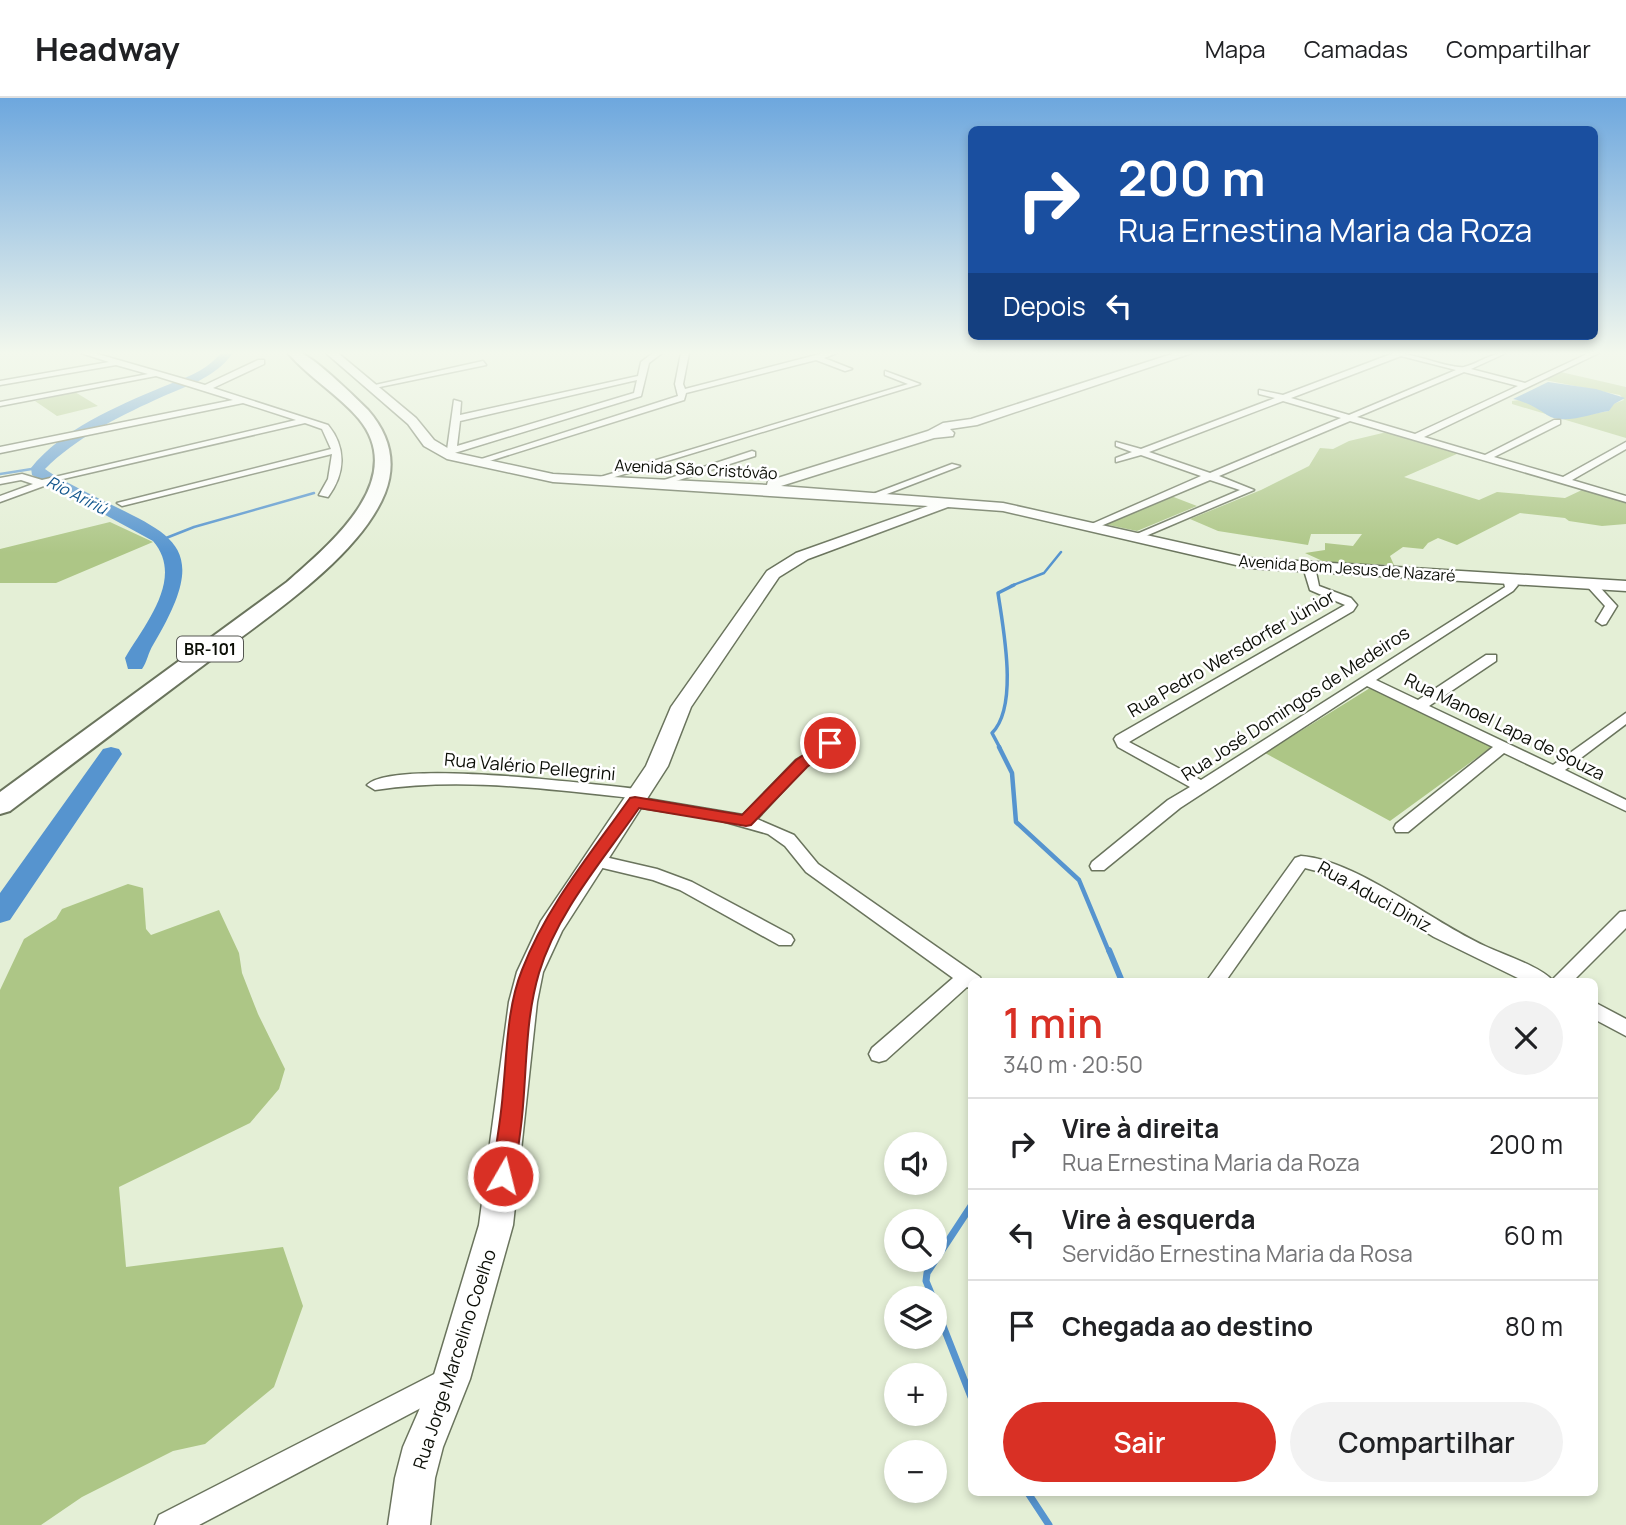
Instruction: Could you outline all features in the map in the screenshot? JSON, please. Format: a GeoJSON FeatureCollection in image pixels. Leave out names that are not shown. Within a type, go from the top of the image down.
{"type":"FeatureCollection","features":[{"type":"Feature","properties":{"kind":"highway","name":"BR-101"},"geometry":{"type":"LineString","coordinates":[[0,786],[276,584],[316,550],[351,508],[366,472],[366,449],[361,435],[349,420]]}},
{"type":"Feature","properties":{"kind":"highway","name":"BR-101"},"geometry":{"type":"LineString","coordinates":[[0,805],[294,586],[333,551],[362,518],[381,479],[383,462],[379,440],[365,420]]}},
{"type":"Feature","properties":{"kind":"main road"},"geometry":{"type":"LineString","coordinates":[[410,420],[429,443],[448,452]]}},
{"type":"Feature","properties":{"kind":"main road","name":"Avenida São Cristóvão"},"geometry":{"type":"LineString","coordinates":[[448,452],[477,462],[534,475],[592,481],[757,489],[790,485],[981,420]]}},
{"type":"Feature","properties":{"kind":"main road","name":"Avenida São Cristóvão"},"geometry":{"type":"LineString","coordinates":[[790,485],[870,497],[948,503]]}},
{"type":"Feature","properties":{"kind":"main road","name":"Avenida Bom Jesus de Nazaré"},"geometry":{"type":"LineString","coordinates":[[948,503],[1015,509],[1223,558],[1309,567],[1626,586]]}},
{"type":"Feature","properties":{"kind":"main road","name":"Rua Jorge Marcelino Coelho"},"geometry":{"type":"LineString","coordinates":[[402,1521],[423,1447],[451,1379],[496,1226],[512,1117],[519,1024],[530,972],[550,928],[592,860],[657,766],[681,707],[773,574],[794,559],[948,503]]}},
{"type":"Feature","properties":{"kind":"street"},"geometry":{"type":"LineString","coordinates":[[0,450],[149,420]]}},
{"type":"Feature","properties":{"kind":"street"},"geometry":{"type":"LineString","coordinates":[[303,420],[328,430],[337,450],[338,460],[329,490],[324,495]]}},
{"type":"Feature","properties":{"kind":"street"},"geometry":{"type":"LineString","coordinates":[[448,452],[456,420]]}},
{"type":"Feature","properties":{"kind":"street"},"geometry":{"type":"LineString","coordinates":[[448,452],[556,420]]}},
{"type":"Feature","properties":{"kind":"street"},"geometry":{"type":"LineString","coordinates":[[477,462],[613,420]]}},
{"type":"Feature","properties":{"kind":"street"},"geometry":{"type":"LineString","coordinates":[[592,481],[797,420]]}},
{"type":"Feature","properties":{"kind":"street"},"geometry":{"type":"LineString","coordinates":[[1119,460],[1227,420]]}},
{"type":"Feature","properties":{"kind":"street"},"geometry":{"type":"LineString","coordinates":[[1092,526],[1346,420]]}},
{"type":"Feature","properties":{"kind":"street"},"geometry":{"type":"LineString","coordinates":[[1356,420],[1626,499]]}},
{"type":"Feature","properties":{"kind":"street"},"geometry":{"type":"LineString","coordinates":[[1416,437],[1454,420]]}},
{"type":"Feature","properties":{"kind":"street"},"geometry":{"type":"LineString","coordinates":[[0,499],[43,482],[307,421]]}},
{"type":"Feature","properties":{"kind":"street"},"geometry":{"type":"LineString","coordinates":[[1486,458],[1558,422]]}},
{"type":"Feature","properties":{"kind":"street"},"geometry":{"type":"LineString","coordinates":[[518,431],[542,442]]}},
{"type":"Feature","properties":{"kind":"street"},"geometry":{"type":"LineString","coordinates":[[1119,444],[1249,490],[1136,537]]}},
{"type":"Feature","properties":{"kind":"street"},"geometry":{"type":"LineString","coordinates":[[1564,481],[1626,445]]}},
{"type":"Feature","properties":{"kind":"street"},"geometry":{"type":"LineString","coordinates":[[122,503],[337,450]]}},
{"type":"Feature","properties":{"kind":"street"},"geometry":{"type":"LineString","coordinates":[[657,484],[752,454]]}},
{"type":"Feature","properties":{"kind":"street"},"geometry":{"type":"LineString","coordinates":[[870,497],[955,466]]}},
{"type":"Feature","properties":{"kind":"street"},"geometry":{"type":"LineString","coordinates":[[0,481],[22,477],[43,482]]}},
{"type":"Feature","properties":{"kind":"street","name":"Rua Pedro Wersdorfer Júnior"},"geometry":{"type":"LineString","coordinates":[[1200,786],[1124,744],[1121,739],[1349,608],[1347,601],[1314,588],[1309,567]]}},
{"type":"Feature","properties":{"kind":"street","name":"Rua José Domingos de Medeiros"},"geometry":{"type":"LineString","coordinates":[[1098,866],[1200,786],[1509,589],[1512,585],[1509,579]]}},
{"type":"Feature","properties":{"kind":"street"},"geometry":{"type":"LineString","coordinates":[[1591,584],[1611,606],[1602,621]]}},
{"type":"Feature","properties":{"kind":"street"},"geometry":{"type":"LineString","coordinates":[[1419,706],[1490,658]]}},
{"type":"Feature","properties":{"kind":"street","name":"Rua Manoel Lapa de Souza"},"geometry":{"type":"LineString","coordinates":[[1367,681],[1626,806]]}},
{"type":"Feature","properties":{"kind":"street"},"geometry":{"type":"LineString","coordinates":[[1553,772],[1626,717]]}},
{"type":"Feature","properties":{"kind":"street"},"geometry":{"type":"LineString","coordinates":[[746,821],[801,763],[846,734]]}},
{"type":"Feature","properties":{"kind":"street"},"geometry":{"type":"LineString","coordinates":[[1402,828],[1502,747]]}},
{"type":"Feature","properties":{"kind":"street","name":"Rua Valério Pellegrini"},"geometry":{"type":"LineString","coordinates":[[376,785],[419,778],[458,777],[637,798],[769,828],[788,839],[812,868],[969,978]]}},
{"type":"Feature","properties":{"kind":"street"},"geometry":{"type":"LineString","coordinates":[[592,860],[657,875],[686,886],[785,940]]}},
{"type":"Feature","properties":{"kind":"street","name":"Rua Aduci Diniz"},"geometry":{"type":"LineString","coordinates":[[1217,978],[1301,862],[1309,861],[1340,873],[1457,941],[1535,978]]}},
{"type":"Feature","properties":{"kind":"street"},"geometry":{"type":"LineString","coordinates":[[1564,978],[1626,917]]}},
{"type":"Feature","properties":{"kind":"street"},"geometry":{"type":"LineString","coordinates":[[879,1054],[968,981]]}},
{"type":"Feature","properties":{"kind":"street"},"geometry":{"type":"LineString","coordinates":[[1598,1012],[1626,1028]]}},
{"type":"Feature","properties":{"kind":"street"},"geometry":{"type":"LineString","coordinates":[[169,1525],[451,1379]]}},
{"type":"Feature","properties":{"kind":"green space"},"geometry":{"type":"Polygon","coordinates":[[[1564,420],[1626,420],[1626,438],[1564,420]]]}},
{"type":"Feature","properties":{"kind":"green space"},"geometry":{"type":"Polygon","coordinates":[[[1391,431],[1459,453],[1404,477],[1479,500],[1497,492],[1565,498],[1584,489],[1626,502],[1626,524],[1602,526],[1565,518],[1520,513],[1457,545],[1438,538],[1423,549],[1403,547],[1390,556],[1394,565],[1327,563],[1305,553],[1325,550],[1325,543],[1353,546],[1362,534],[1311,534],[1308,545],[1218,531],[1190,519],[1261,490],[1309,466],[1320,448],[1333,449],[1349,441],[1391,431]]]}},
{"type":"Feature","properties":{"kind":"green space"},"geometry":{"type":"Polygon","coordinates":[[[1171,496],[1197,506],[1137,531],[1104,524],[1171,496]]]}},
{"type":"Feature","properties":{"kind":"green space"},"geometry":{"type":"Polygon","coordinates":[[[110,522],[153,542],[56,583],[0,583],[0,549],[110,522]]]}},
{"type":"Feature","properties":{"kind":"green space"},"geometry":{"type":"Polygon","coordinates":[[[1370,688],[1493,746],[1390,821],[1265,753],[1370,688]]]}},
{"type":"Feature","properties":{"kind":"green space"},"geometry":{"type":"Polygon","coordinates":[[[128,884],[143,888],[146,929],[151,935],[219,910],[239,953],[242,973],[258,1014],[285,1069],[279,1089],[250,1123],[119,1187],[126,1267],[283,1247],[303,1306],[274,1387],[205,1444],[173,1451],[82,1497],[41,1525],[0,1525],[0,990],[24,939],[56,919],[62,909],[128,884]]]}},
{"type":"Feature","properties":{"kind":"waterway","name":"Rio Aririú"},"geometry":{"type":"LineString","coordinates":[[106,420],[63,446],[38,468],[37,472],[159,537],[172,554],[175,573],[169,599],[135,658],[135,665]]}},
{"type":"Feature","properties":{"kind":"waterway"},"geometry":{"type":"LineString","coordinates":[[0,474],[38,468]]}},
{"type":"Feature","properties":{"kind":"waterway"},"geometry":{"type":"LineString","coordinates":[[161,540],[194,527],[314,493]]}},
{"type":"Feature","properties":{"kind":"waterway"},"geometry":{"type":"LineString","coordinates":[[1011,586],[1044,573],[1061,552]]}},
{"type":"Feature","properties":{"kind":"waterway"},"geometry":{"type":"LineString","coordinates":[[1000,748],[992,733],[1000,721],[1005,705],[1007,666],[998,593],[1014,585]]}},
{"type":"Feature","properties":{"kind":"waterway"},"geometry":{"type":"LineString","coordinates":[[999,747],[1012,773],[1016,822],[1079,880],[1109,952]]}},
{"type":"Feature","properties":{"kind":"waterway","name":"Rio Aririú"},"geometry":{"type":"LineString","coordinates":[[0,913],[111,754]]}},
{"type":"Feature","properties":{"kind":"waterway"},"geometry":{"type":"LineString","coordinates":[[1109,950],[1121,978]]}},
{"type":"Feature","properties":{"kind":"waterway"},"geometry":{"type":"LineString","coordinates":[[928,1286],[927,1273],[968,1211]]}},
{"type":"Feature","properties":{"kind":"waterway"},"geometry":{"type":"LineString","coordinates":[[947,1336],[968,1389]]}},
{"type":"Feature","properties":{"kind":"waterway"},"geometry":{"type":"LineString","coordinates":[[1030,1496],[1049,1525]]}},
{"type":"Feature","properties":{"kind":"route"},"geometry":{"type":"LineString","coordinates":[[503,1176],[512,1117],[519,1024],[530,972],[537,953],[566,901],[592,860],[635,802],[746,821],[801,763],[830,743]]}}]}
